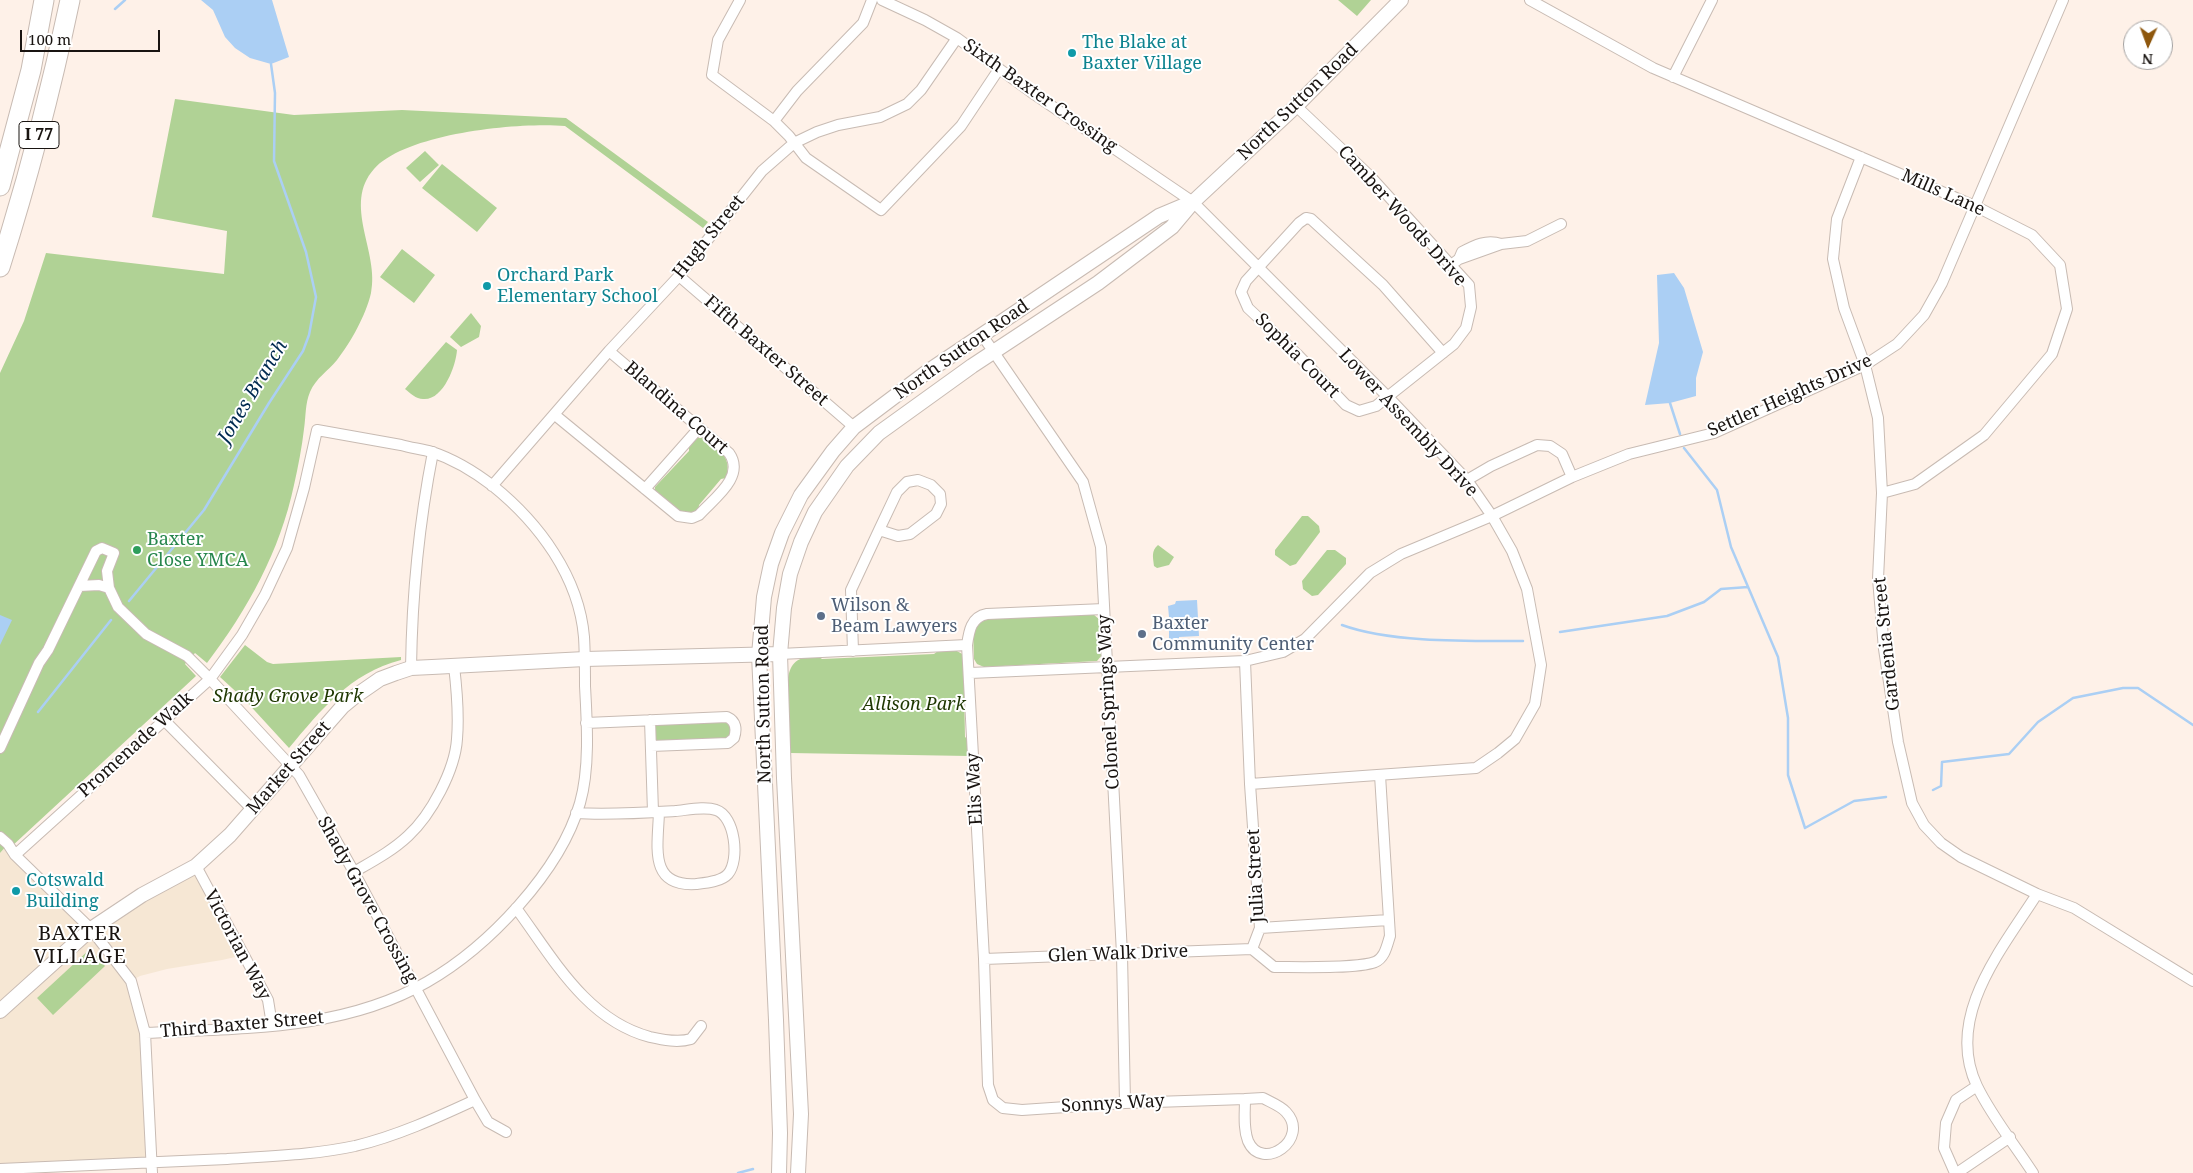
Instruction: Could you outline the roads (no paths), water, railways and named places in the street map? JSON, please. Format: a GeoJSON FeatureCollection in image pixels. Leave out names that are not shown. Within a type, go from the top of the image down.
{"type":"FeatureCollection","features":[{"type":"Feature","properties":{"kind":"highway","name":"I 77"},"geometry":{"type":"LineString","coordinates":[[0,186],[31,70],[44,0]]}},
{"type":"Feature","properties":{"kind":"highway","name":"I 77"},"geometry":{"type":"LineString","coordinates":[[0,267],[18,210],[52,86],[70,0]]}},
{"type":"Feature","properties":{"kind":"main road","name":"North Sutton Road"},"geometry":{"type":"LineString","coordinates":[[798,1173],[801,1114],[784,778],[780,654],[784,608],[793,567],[812,520],[833,484],[879,433],[949,382],[1098,283],[1172,227],[1192,202],[1296,106],[1402,0]]}},
{"type":"Feature","properties":{"kind":"main road","name":"North Sutton Road"},"geometry":{"type":"LineString","coordinates":[[780,1173],[777,1039],[759,655],[764,597],[771,564],[782,533],[790,515],[810,482],[854,427],[927,372],[1159,216],[1192,202]]}},
{"type":"Feature","properties":{"kind":"main road","name":"Market Street"},"geometry":{"type":"LineString","coordinates":[[0,1011],[91,929],[142,895],[196,866],[230,835],[354,697],[380,679],[411,668],[584,659],[780,654]]}},
{"type":"Feature","properties":{"kind":"street"},"geometry":{"type":"LineString","coordinates":[[740,0],[718,40],[712,76],[774,121],[806,158],[881,210],[907,185],[961,126],[999,69]]}},
{"type":"Feature","properties":{"kind":"street"},"geometry":{"type":"LineString","coordinates":[[774,121],[797,91],[863,23],[872,0]]}},
{"type":"Feature","properties":{"kind":"street","name":"Sixth Baxter Crossing"},"geometry":{"type":"LineString","coordinates":[[882,0],[910,12],[957,38],[1192,202]]}},
{"type":"Feature","properties":{"kind":"street","name":"Mills Lane"},"geometry":{"type":"LineString","coordinates":[[1530,0],[1645,64],[1673,77],[1975,206],[2032,235],[2060,265],[2067,309],[2052,354],[1984,435],[1915,484],[1882,493]]}},
{"type":"Feature","properties":{"kind":"street"},"geometry":{"type":"LineString","coordinates":[[1673,77],[1712,0]]}},
{"type":"Feature","properties":{"kind":"street","name":"Settler Heights Drive"},"geometry":{"type":"LineString","coordinates":[[1492,516],[1572,477],[1629,454],[1714,433],[1865,364],[1897,344],[1924,314],[1942,283],[2063,0]]}},
{"type":"Feature","properties":{"kind":"street","name":"Hugh Street"},"geometry":{"type":"LineString","coordinates":[[492,486],[609,351],[679,276],[762,171],[794,143],[816,132],[838,125],[880,117],[907,104],[921,90],[957,38]]}},
{"type":"Feature","properties":{"kind":"street","name":"Camber Woods Drive"},"geometry":{"type":"LineString","coordinates":[[1296,106],[1370,176],[1455,262],[1468,285],[1471,307],[1466,328],[1454,344],[1388,397]]}},
{"type":"Feature","properties":{"kind":"street","name":"Gardenia Street"},"geometry":{"type":"LineString","coordinates":[[1861,157],[1837,219],[1833,259],[1844,308],[1865,364],[1878,418],[1882,493],[1878,579],[1884,641],[1898,742],[1912,803],[1924,825],[1941,843],[1962,857],[2037,894],[2074,908],[2193,981]]}},
{"type":"Feature","properties":{"kind":"street","name":"Lower Assembly Drive"},"geometry":{"type":"LineString","coordinates":[[1192,202],[1388,397],[1467,480],[1492,516],[1512,551],[1528,595],[1541,665],[1535,704],[1515,739],[1476,768],[1250,784]]}},
{"type":"Feature","properties":{"kind":"street","name":"Sophia Court"},"geometry":{"type":"LineString","coordinates":[[1388,397],[1367,410],[1355,411],[1346,405],[1245,304],[1242,296],[1244,284],[1299,223],[1306,218],[1310,219],[1383,285],[1443,353]]}},
{"type":"Feature","properties":{"kind":"street"},"geometry":{"type":"LineString","coordinates":[[1455,262],[1481,247],[1527,241],[1561,224]]}},
{"type":"Feature","properties":{"kind":"street","name":"Fifth Baxter Street"},"geometry":{"type":"LineString","coordinates":[[679,276],[854,427]]}},
{"type":"Feature","properties":{"kind":"street","name":"Colonel Springs Way"},"geometry":{"type":"LineString","coordinates":[[982,335],[1083,482],[1101,547],[1122,954],[1125,1103]]}},
{"type":"Feature","properties":{"kind":"street","name":"Blandina Court"},"geometry":{"type":"LineString","coordinates":[[555,415],[673,513],[692,518],[699,515],[731,480],[735,468],[734,460],[729,454],[609,351]]}},
{"type":"Feature","properties":{"kind":"street"},"geometry":{"type":"LineString","coordinates":[[645,489],[698,428]]}},
{"type":"Feature","properties":{"kind":"street","name":"Third Baxter Street"},"geometry":{"type":"LineString","coordinates":[[145,1033],[307,1022],[377,1005],[416,988],[470,951],[531,892],[549,866],[566,836],[576,813],[584,778],[586,723],[584,635],[574,594],[568,580],[536,526],[492,486],[474,473],[433,452],[316,430]]}},
{"type":"Feature","properties":{"kind":"street","name":"Promenade Walk"},"geometry":{"type":"LineString","coordinates":[[15,855],[210,678],[242,635],[281,564],[294,529],[316,430]]}},
{"type":"Feature","properties":{"kind":"street"},"geometry":{"type":"LineString","coordinates":[[1467,480],[1491,466],[1537,445],[1550,446],[1562,454],[1572,477]]}},
{"type":"Feature","properties":{"kind":"street"},"geometry":{"type":"LineString","coordinates":[[411,668],[412,608],[423,501],[433,452]]}},
{"type":"Feature","properties":{"kind":"street"},"geometry":{"type":"LineString","coordinates":[[853,651],[851,590],[879,530],[897,492],[907,482],[918,480],[931,484],[940,494],[941,504],[936,514],[910,534],[898,536],[879,530]]}},
{"type":"Feature","properties":{"kind":"street"},"geometry":{"type":"LineString","coordinates":[[970,673],[1245,661],[1283,652],[1305,639],[1370,573],[1401,554],[1492,516]]}},
{"type":"Feature","properties":{"kind":"street"},"geometry":{"type":"LineString","coordinates":[[0,748],[39,663],[48,650],[79,586],[96,551],[102,548],[114,553],[107,571],[109,588],[99,585],[79,586]]}},
{"type":"Feature","properties":{"kind":"street","name":"Shady Grove Crossing"},"geometry":{"type":"LineString","coordinates":[[109,588],[118,607],[146,634],[187,656],[210,678],[299,775],[354,872],[475,1100],[488,1122],[506,1132]]}},
{"type":"Feature","properties":{"kind":"street","name":"Elis Way"},"geometry":{"type":"LineString","coordinates":[[990,1091],[988,1085],[984,959],[967,645],[971,625],[981,615],[1104,609]]}},
{"type":"Feature","properties":{"kind":"street"},"geometry":{"type":"LineString","coordinates":[[780,654],[967,645]]}},
{"type":"Feature","properties":{"kind":"street","name":"Julia Street"},"geometry":{"type":"LineString","coordinates":[[1245,661],[1250,784],[1260,928],[1252,949],[1274,967],[1351,965],[1376,962],[1386,952],[1390,936],[1380,775]]}},
{"type":"Feature","properties":{"kind":"street"},"geometry":{"type":"LineString","coordinates":[[354,872],[384,856],[409,835],[431,806],[451,769],[457,741],[458,704],[454,666]]}},
{"type":"Feature","properties":{"kind":"street"},"geometry":{"type":"LineString","coordinates":[[586,723],[727,717],[735,723],[736,734],[733,740],[724,744],[651,746]]}},
{"type":"Feature","properties":{"kind":"street"},"geometry":{"type":"LineString","coordinates":[[164,720],[252,809]]}},
{"type":"Feature","properties":{"kind":"street"},"geometry":{"type":"LineString","coordinates":[[576,813],[616,815],[656,812],[716,810],[726,815],[733,829],[732,865],[729,874],[704,883],[677,883],[667,878],[659,865],[656,812],[651,746],[650,720]]}},
{"type":"Feature","properties":{"kind":"street"},"geometry":{"type":"LineString","coordinates":[[0,837],[8,844],[15,855],[91,929],[131,981],[145,1033],[152,1168]]}},
{"type":"Feature","properties":{"kind":"street","name":"Victorian Way"},"geometry":{"type":"LineString","coordinates":[[196,866],[268,1000],[272,1025]]}},
{"type":"Feature","properties":{"kind":"street"},"geometry":{"type":"LineString","coordinates":[[2033,1173],[1977,1086],[1968,1044],[1972,1010],[1976,996],[1992,966],[2037,894]]}},
{"type":"Feature","properties":{"kind":"street"},"geometry":{"type":"LineString","coordinates":[[516,908],[580,994],[611,1021],[638,1034],[674,1041],[691,1039],[701,1026]]}},
{"type":"Feature","properties":{"kind":"street"},"geometry":{"type":"LineString","coordinates":[[1260,928],[1389,920]]}},
{"type":"Feature","properties":{"kind":"street","name":"Glen Walk Drive"},"geometry":{"type":"LineString","coordinates":[[984,959],[1252,949]]}},
{"type":"Feature","properties":{"kind":"street"},"geometry":{"type":"LineString","coordinates":[[1977,1086],[1956,1100],[1946,1123],[1944,1148],[1956,1173],[2010,1137]]}},
{"type":"Feature","properties":{"kind":"street","name":"Sonnys Way"},"geometry":{"type":"LineString","coordinates":[[990,1091],[993,1100],[1003,1108],[1022,1110],[1125,1103],[1263,1098],[1287,1112],[1292,1131],[1288,1145],[1275,1153],[1266,1153],[1259,1152],[1249,1144],[1245,1132],[1245,1099]]}},
{"type":"Feature","properties":{"kind":"street"},"geometry":{"type":"LineString","coordinates":[[0,1169],[152,1168],[303,1154],[354,1146],[411,1129],[475,1100]]}},
{"type":"Feature","properties":{"kind":"water"},"geometry":{"type":"Polygon","coordinates":[[[201,0],[272,0],[289,57],[271,64],[250,58],[235,48],[225,37],[213,10],[201,0]]]}},
{"type":"Feature","properties":{"kind":"water"},"geometry":{"type":"Polygon","coordinates":[[[1674,273],[1684,288],[1703,352],[1696,378],[1696,396],[1670,403],[1645,405],[1659,343],[1657,275],[1674,273]]]}},
{"type":"Feature","properties":{"kind":"water"},"geometry":{"type":"Polygon","coordinates":[[[1197,600],[1199,636],[1179,637],[1179,640],[1171,641],[1169,639],[1169,627],[1176,625],[1176,620],[1169,617],[1168,606],[1175,604],[1176,601],[1197,600]]]}},
{"type":"Feature","properties":{"kind":"water"},"geometry":{"type":"Polygon","coordinates":[[[0,615],[12,620],[0,645],[0,615]]]}},
{"type":"Feature","properties":{"kind":"waterway"},"geometry":{"type":"LineString","coordinates":[[115,9],[125,0]]}},
{"type":"Feature","properties":{"kind":"waterway","name":"Jones Branch"},"geometry":{"type":"LineString","coordinates":[[129,601],[204,510],[303,351],[309,335],[316,297],[306,252],[274,161],[275,93],[271,64]]}},
{"type":"Feature","properties":{"kind":"waterway"},"geometry":{"type":"LineString","coordinates":[[1670,403],[1680,434]]}},
{"type":"Feature","properties":{"kind":"waterway"},"geometry":{"type":"LineString","coordinates":[[1684,448],[1717,490],[1731,547],[1778,657],[1788,718],[1788,775],[1805,828],[1854,801],[1886,797]]}},
{"type":"Feature","properties":{"kind":"waterway"},"geometry":{"type":"LineString","coordinates":[[1560,632],[1667,616],[1704,602],[1721,589],[1748,587]]}},
{"type":"Feature","properties":{"kind":"waterway","name":"Jones Branch"},"geometry":{"type":"LineString","coordinates":[[38,712],[111,620]]}},
{"type":"Feature","properties":{"kind":"waterway"},"geometry":{"type":"LineString","coordinates":[[1342,625],[1362,631],[1407,638],[1455,641],[1523,641]]}},
{"type":"Feature","properties":{"kind":"waterway"},"geometry":{"type":"LineString","coordinates":[[1933,790],[1941,786],[1942,762],[2009,754],[2038,722],[2073,698],[2123,688],[2138,688],[2193,725]]}},
{"type":"Feature","properties":{"kind":"waterway"},"geometry":{"type":"LineString","coordinates":[[738,1173],[753,1169]]}},
{"type":"Feature","properties":{"kind":"place","name":"The Blake at Baxter Village"},"geometry":{"type":"Point","coordinates":[1072,53]}},
{"type":"Feature","properties":{"kind":"place","name":"Orchard Park Elementary School"},"geometry":{"type":"Point","coordinates":[487,286]}},
{"type":"Feature","properties":{"kind":"place","name":"Baxter Close YMCA"},"geometry":{"type":"Point","coordinates":[137,550]}},
{"type":"Feature","properties":{"kind":"place","name":"Wilson & Beam Lawyers"},"geometry":{"type":"Point","coordinates":[821,616]}},
{"type":"Feature","properties":{"kind":"place","name":"Baxter Community Center"},"geometry":{"type":"Point","coordinates":[1142,634]}},
{"type":"Feature","properties":{"kind":"place","name":"Cotswald Building"},"geometry":{"type":"Point","coordinates":[16,891]}},
{"type":"Feature","properties":{"kind":"district","name":"BAXTER VILLAGE"},"geometry":{"type":"Point","coordinates":[80,946]}},
{"type":"Feature","properties":{"kind":"park label","name":"Shady Grove Park"},"geometry":{"type":"Point","coordinates":[288,697]}},
{"type":"Feature","properties":{"kind":"park label","name":"Allison Park"},"geometry":{"type":"Point","coordinates":[914,705]}}]}
